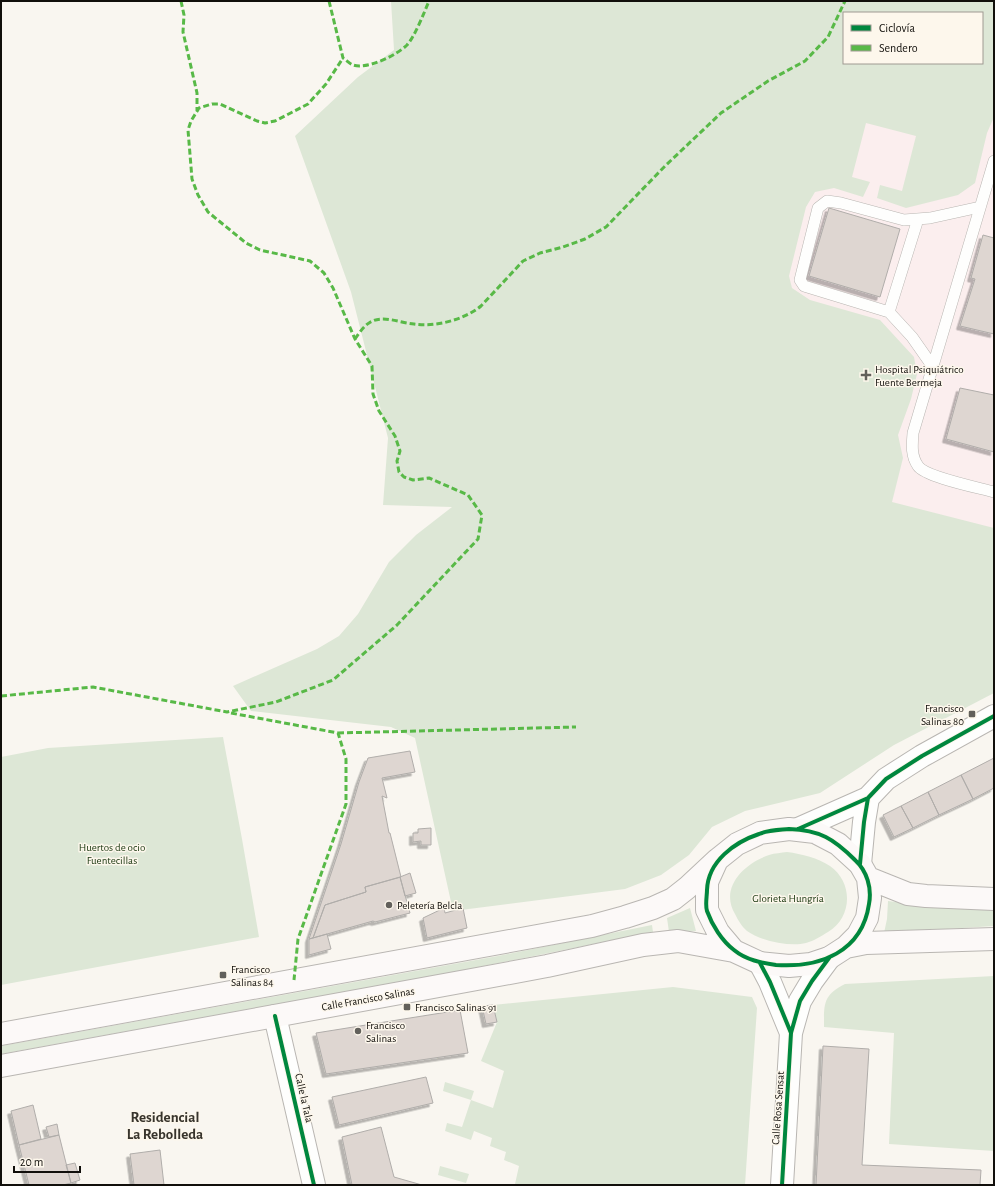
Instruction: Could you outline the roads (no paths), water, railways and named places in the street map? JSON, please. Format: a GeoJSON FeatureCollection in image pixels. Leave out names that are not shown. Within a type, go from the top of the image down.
{"type":"FeatureCollection","features":[{"type":"Feature","properties":{"kind":"main road"},"geometry":{"type":"LineString","coordinates":[[1,1034],[605,922],[653,908],[673,899],[737,844],[760,833],[789,829],[815,832],[838,844],[864,871],[908,894],[994,899]]}},
{"type":"Feature","properties":{"kind":"main road"},"geometry":{"type":"LineString","coordinates":[[717,860],[707,882],[707,910],[718,932],[734,951],[760,963],[796,965],[811,964],[837,953],[874,943],[994,939]]}},
{"type":"Feature","properties":{"kind":"main road"},"geometry":{"type":"LineString","coordinates":[[837,953],[858,935],[867,918],[870,898],[864,871]]}},
{"type":"Feature","properties":{"kind":"main road","name":"Calle Francisco Salinas"},"geometry":{"type":"LineString","coordinates":[[1,1066],[466,981],[649,944],[678,941],[734,951]]}},
{"type":"Feature","properties":{"kind":"street"},"geometry":{"type":"LineString","coordinates":[[798,829],[868,798],[886,779],[922,756],[994,716]]}},
{"type":"Feature","properties":{"kind":"street"},"geometry":{"type":"LineString","coordinates":[[864,871],[864,822],[868,798]]}},
{"type":"Feature","properties":{"kind":"street","name":"Calle Rosa Sensat"},"geometry":{"type":"LineString","coordinates":[[782,1185],[791,1033],[800,1001],[812,981],[837,953]]}},
{"type":"Feature","properties":{"kind":"street","name":"Calle Rosa Sensat"},"geometry":{"type":"LineString","coordinates":[[760,963],[773,988],[791,1033]]}},
{"type":"Feature","properties":{"kind":"street","name":"Calle la Tala"},"geometry":{"type":"LineString","coordinates":[[275,1016],[314,1185]]}},
{"type":"Feature","properties":{"kind":"lane"},"geometry":{"type":"LineString","coordinates":[[994,161],[913,433],[912,453],[919,468],[933,475],[994,492]]}},
{"type":"Feature","properties":{"kind":"lane"},"geometry":{"type":"LineString","coordinates":[[933,367],[912,337],[889,312],[804,286],[800,280],[818,208],[827,201],[841,203],[904,220],[930,218],[980,207]]}},
{"type":"Feature","properties":{"kind":"lane"},"geometry":{"type":"LineString","coordinates":[[889,312],[918,219]]}},
{"type":"Feature","properties":{"kind":"place","name":"Hospital Psiquiátrico Fuente Bermeja"},"geometry":{"type":"Point","coordinates":[866,375]}},
{"type":"Feature","properties":{"kind":"place","name":"Francisco Salinas 80"},"geometry":{"type":"Point","coordinates":[972,714]}},
{"type":"Feature","properties":{"kind":"place","name":"Peletería Belcla"},"geometry":{"type":"Point","coordinates":[389,905]}},
{"type":"Feature","properties":{"kind":"place","name":"Francisco Salinas 84"},"geometry":{"type":"Point","coordinates":[223,975]}},
{"type":"Feature","properties":{"kind":"place","name":"Francisco Salinas 91"},"geometry":{"type":"Point","coordinates":[407,1007]}},
{"type":"Feature","properties":{"kind":"place","name":"Francisco Salinas"},"geometry":{"type":"Point","coordinates":[358,1031]}},
{"type":"Feature","properties":{"kind":"district","name":"Residencial La Rebolleda"},"geometry":{"type":"Point","coordinates":[165,1126]}},
{"type":"Feature","properties":{"kind":"park label","name":"Huertos de ocio Fuentecillas"},"geometry":{"type":"Point","coordinates":[112,853]}},
{"type":"Feature","properties":{"kind":"park label","name":"Glorieta Hungría"},"geometry":{"type":"Point","coordinates":[788,898]}}]}
